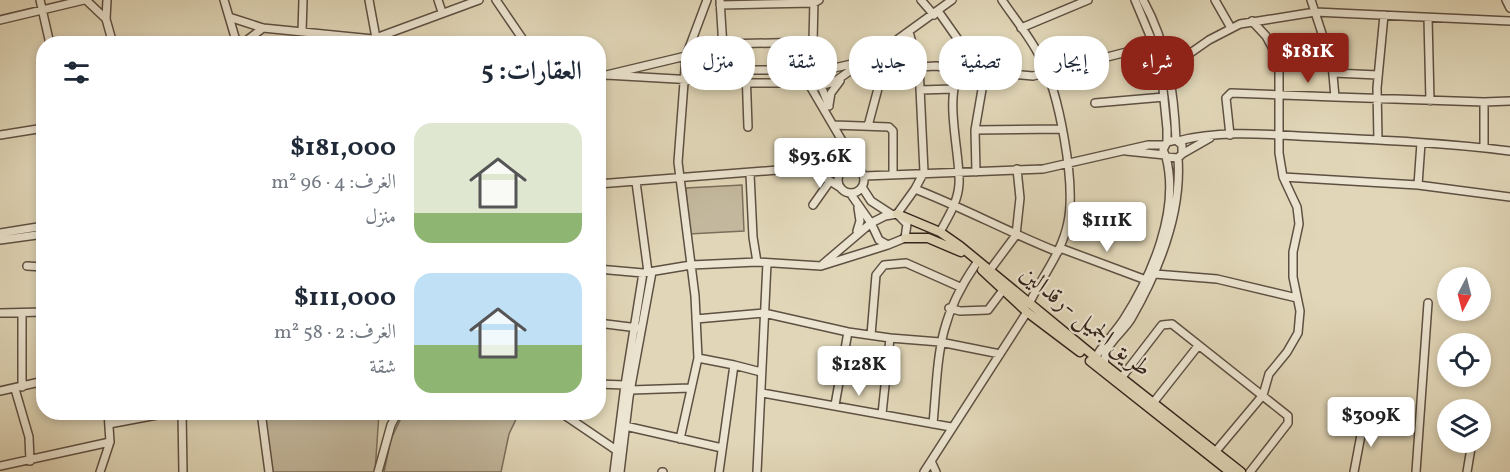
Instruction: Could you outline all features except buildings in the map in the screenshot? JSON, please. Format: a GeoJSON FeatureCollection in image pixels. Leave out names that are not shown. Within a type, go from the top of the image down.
{"type":"FeatureCollection","features":[{"type":"Feature","properties":{"kind":"main road","name":"طريق الجميل -رقدالين"},"geometry":{"type":"LineString","coordinates":[[894,214],[940,232],[990,270],[1028,308]]}},
{"type":"Feature","properties":{"kind":"main road","name":"طريق الجميل -رقدالين"},"geometry":{"type":"LineString","coordinates":[[904,238],[921,237],[958,250],[1003,290],[1094,360],[1230,472]]}},
{"type":"Feature","properties":{"kind":"main road","name":"طريق الجميل -رقدالين"},"geometry":{"type":"LineString","coordinates":[[1094,360],[1122,377],[1241,472]]}},
{"type":"Feature","properties":{"kind":"street"},"geometry":{"type":"LineString","coordinates":[[40,0],[48,36]]}},
{"type":"Feature","properties":{"kind":"street"},"geometry":{"type":"LineString","coordinates":[[0,21],[85,0],[106,19]]}},
{"type":"Feature","properties":{"kind":"street"},"geometry":{"type":"LineString","coordinates":[[107,0],[106,19],[111,36]]}},
{"type":"Feature","properties":{"kind":"street"},"geometry":{"type":"LineString","coordinates":[[224,0],[235,36]]}},
{"type":"Feature","properties":{"kind":"street"},"geometry":{"type":"LineString","coordinates":[[302,32],[303,0]]}},
{"type":"Feature","properties":{"kind":"street"},"geometry":{"type":"LineString","coordinates":[[369,0],[377,36]]}},
{"type":"Feature","properties":{"kind":"street"},"geometry":{"type":"LineString","coordinates":[[438,0],[442,12]]}},
{"type":"Feature","properties":{"kind":"street"},"geometry":{"type":"LineString","coordinates":[[387,36],[442,12],[479,0]]}},
{"type":"Feature","properties":{"kind":"street"},"geometry":{"type":"LineString","coordinates":[[496,0],[521,36]]}},
{"type":"Feature","properties":{"kind":"street"},"geometry":{"type":"LineString","coordinates":[[694,36],[707,0]]}},
{"type":"Feature","properties":{"kind":"street"},"geometry":{"type":"LineString","coordinates":[[921,0],[936,13],[954,36]]}},
{"type":"Feature","properties":{"kind":"street"},"geometry":{"type":"LineString","coordinates":[[903,36],[952,0]]}},
{"type":"Feature","properties":{"kind":"street"},"geometry":{"type":"LineString","coordinates":[[1002,0],[1034,47]]}},
{"type":"Feature","properties":{"kind":"street"},"geometry":{"type":"LineString","coordinates":[[1022,28],[1088,0]]}},
{"type":"Feature","properties":{"kind":"street"},"geometry":{"type":"LineString","coordinates":[[1127,0],[1138,0]]}},
{"type":"Feature","properties":{"kind":"street"},"geometry":{"type":"LineString","coordinates":[[1138,0],[1151,36]]}},
{"type":"Feature","properties":{"kind":"street"},"geometry":{"type":"LineString","coordinates":[[1138,0],[1159,36]]}},
{"type":"Feature","properties":{"kind":"street"},"geometry":{"type":"LineString","coordinates":[[1216,0],[1231,28]]}},
{"type":"Feature","properties":{"kind":"street"},"geometry":{"type":"LineString","coordinates":[[1311,0],[1330,55],[1334,73],[1335,97]]}},
{"type":"Feature","properties":{"kind":"street"},"geometry":{"type":"LineString","coordinates":[[1506,0],[1510,8]]}},
{"type":"Feature","properties":{"kind":"street"},"geometry":{"type":"LineString","coordinates":[[722,36],[720,3],[816,1],[813,36]]}},
{"type":"Feature","properties":{"kind":"street"},"geometry":{"type":"LineString","coordinates":[[1194,52],[1231,28],[1252,21],[1315,12],[1510,21]]}},
{"type":"Feature","properties":{"kind":"street"},"geometry":{"type":"LineString","coordinates":[[1378,140],[1378,75],[1384,15]]}},
{"type":"Feature","properties":{"kind":"street"},"geometry":{"type":"LineString","coordinates":[[229,17],[263,28],[340,36]]}},
{"type":"Feature","properties":{"kind":"street"},"geometry":{"type":"LineString","coordinates":[[1428,18],[1430,101]]}},
{"type":"Feature","properties":{"kind":"street"},"geometry":{"type":"LineString","coordinates":[[1216,452],[1263,395],[1269,374],[1287,352],[1298,333],[1300,311],[1293,277],[1293,252],[1299,224],[1297,207],[1283,177],[1279,60],[1266,36],[1252,21]]}},
{"type":"Feature","properties":{"kind":"street"},"geometry":{"type":"LineString","coordinates":[[252,36],[263,28]]}},
{"type":"Feature","properties":{"kind":"street"},"geometry":{"type":"LineString","coordinates":[[909,32],[910,36]]}},
{"type":"Feature","properties":{"kind":"street"},"geometry":{"type":"LineString","coordinates":[[1279,60],[1330,55]]}},
{"type":"Feature","properties":{"kind":"street"},"geometry":{"type":"LineString","coordinates":[[606,75],[681,57]]}},
{"type":"Feature","properties":{"kind":"street"},"geometry":{"type":"LineString","coordinates":[[837,78],[849,72]]}},
{"type":"Feature","properties":{"kind":"street"},"geometry":{"type":"LineString","coordinates":[[1334,73],[1378,75]]}},
{"type":"Feature","properties":{"kind":"street"},"geometry":{"type":"LineString","coordinates":[[829,105],[831,93],[846,74]]}},
{"type":"Feature","properties":{"kind":"street"},"geometry":{"type":"LineString","coordinates":[[606,76],[681,78]]}},
{"type":"Feature","properties":{"kind":"street"},"geometry":{"type":"LineString","coordinates":[[680,439],[698,358],[692,265],[678,177],[685,90]]}},
{"type":"Feature","properties":{"kind":"street"},"geometry":{"type":"LineString","coordinates":[[747,90],[748,127]]}},
{"type":"Feature","properties":{"kind":"street"},"geometry":{"type":"LineString","coordinates":[[804,90],[818,100]]}},
{"type":"Feature","properties":{"kind":"street"},"geometry":{"type":"LineString","coordinates":[[606,269],[648,272],[692,265],[757,262],[821,266],[904,238],[907,224],[872,201],[862,188],[864,176],[812,90]]}},
{"type":"Feature","properties":{"kind":"street"},"geometry":{"type":"LineString","coordinates":[[824,90],[832,122]]}},
{"type":"Feature","properties":{"kind":"street"},"geometry":{"type":"LineString","coordinates":[[868,126],[877,90]]}},
{"type":"Feature","properties":{"kind":"street"},"geometry":{"type":"LineString","coordinates":[[821,266],[872,224],[894,214],[915,189],[924,172],[921,90]]}},
{"type":"Feature","properties":{"kind":"street"},"geometry":{"type":"LineString","coordinates":[[940,232],[955,204],[959,183],[953,90]]}},
{"type":"Feature","properties":{"kind":"street"},"geometry":{"type":"LineString","coordinates":[[976,172],[975,130],[982,90]]}},
{"type":"Feature","properties":{"kind":"street"},"geometry":{"type":"LineString","coordinates":[[924,472],[1028,308],[1059,250],[1068,221],[1071,189],[1062,129],[1051,90]]}},
{"type":"Feature","properties":{"kind":"street"},"geometry":{"type":"LineString","coordinates":[[1094,360],[1123,320],[1146,280],[1162,232],[1170,190],[1163,90]]}},
{"type":"Feature","properties":{"kind":"street"},"geometry":{"type":"LineString","coordinates":[[1105,365],[1106,351],[1128,324],[1155,274],[1168,234],[1177,191],[1180,156],[1183,150],[1177,141],[1171,90]]}},
{"type":"Feature","properties":{"kind":"street"},"geometry":{"type":"LineString","coordinates":[[1230,135],[1226,96],[1231,93],[1378,100],[1510,101]]}},
{"type":"Feature","properties":{"kind":"street"},"geometry":{"type":"LineString","coordinates":[[1095,103],[1164,97]]}},
{"type":"Feature","properties":{"kind":"street"},"geometry":{"type":"LineString","coordinates":[[1484,102],[1484,148]]}},
{"type":"Feature","properties":{"kind":"street"},"geometry":{"type":"LineString","coordinates":[[832,122],[889,127],[892,131],[893,174]]}},
{"type":"Feature","properties":{"kind":"street"},"geometry":{"type":"LineString","coordinates":[[0,135],[36,129]]}},
{"type":"Feature","properties":{"kind":"street"},"geometry":{"type":"LineString","coordinates":[[975,130],[1062,129]]}},
{"type":"Feature","properties":{"kind":"street"},"geometry":{"type":"LineString","coordinates":[[1126,151],[1180,156],[1218,134]]}},
{"type":"Feature","properties":{"kind":"street"},"geometry":{"type":"LineString","coordinates":[[864,176],[957,170],[976,172],[1067,165],[1148,145],[1218,134],[1378,140],[1510,151]]}},
{"type":"Feature","properties":{"kind":"street"},"geometry":{"type":"LineString","coordinates":[[1418,185],[1421,143]]}},
{"type":"Feature","properties":{"kind":"street"},"geometry":{"type":"LineString","coordinates":[[842,188],[838,180],[847,150]]}},
{"type":"Feature","properties":{"kind":"street"},"geometry":{"type":"LineString","coordinates":[[606,184],[829,166],[842,170],[850,167],[858,168]]}},
{"type":"Feature","properties":{"kind":"street"},"geometry":{"type":"LineString","coordinates":[[810,168],[850,193],[872,224],[879,240],[888,245]]}},
{"type":"Feature","properties":{"kind":"street"},"geometry":{"type":"LineString","coordinates":[[990,270],[1016,235],[1020,198],[1017,169]]}},
{"type":"Feature","properties":{"kind":"street"},"geometry":{"type":"LineString","coordinates":[[750,174],[753,237],[757,262]]}},
{"type":"Feature","properties":{"kind":"street"},"geometry":{"type":"LineString","coordinates":[[1283,177],[1418,185],[1510,197]]}},
{"type":"Feature","properties":{"kind":"street"},"geometry":{"type":"LineString","coordinates":[[813,205],[830,181]]}},
{"type":"Feature","properties":{"kind":"street"},"geometry":{"type":"LineString","coordinates":[[614,472],[648,272],[636,182]]}},
{"type":"Feature","properties":{"kind":"street"},"geometry":{"type":"LineString","coordinates":[[850,193],[862,188]]}},
{"type":"Feature","properties":{"kind":"street"},"geometry":{"type":"LineString","coordinates":[[915,189],[955,204],[1016,235],[1146,280]]}},
{"type":"Feature","properties":{"kind":"street"},"geometry":{"type":"LineString","coordinates":[[850,240],[859,228],[861,214],[856,202]]}},
{"type":"Feature","properties":{"kind":"street"},"geometry":{"type":"LineString","coordinates":[[0,233],[36,227]]}},
{"type":"Feature","properties":{"kind":"street"},"geometry":{"type":"LineString","coordinates":[[0,240],[36,235]]}},
{"type":"Feature","properties":{"kind":"street"},"geometry":{"type":"LineString","coordinates":[[757,472],[767,263]]}},
{"type":"Feature","properties":{"kind":"street"},"geometry":{"type":"LineString","coordinates":[[872,335],[876,275],[884,265],[906,263],[960,287]]}},
{"type":"Feature","properties":{"kind":"street"},"geometry":{"type":"LineString","coordinates":[[933,424],[940,342],[949,308],[976,264]]}},
{"type":"Feature","properties":{"kind":"street"},"geometry":{"type":"LineString","coordinates":[[27,266],[36,267]]}},
{"type":"Feature","properties":{"kind":"street"},"geometry":{"type":"LineString","coordinates":[[1155,274],[1236,282],[1297,298]]}},
{"type":"Feature","properties":{"kind":"street"},"geometry":{"type":"LineString","coordinates":[[949,308],[960,311],[988,310],[1003,290]]}},
{"type":"Feature","properties":{"kind":"street"},"geometry":{"type":"LineString","coordinates":[[1416,472],[1428,303]]}},
{"type":"Feature","properties":{"kind":"street"},"geometry":{"type":"LineString","coordinates":[[0,313],[36,312]]}},
{"type":"Feature","properties":{"kind":"street"},"geometry":{"type":"LineString","coordinates":[[22,313],[18,388],[29,437],[30,461]]}},
{"type":"Feature","properties":{"kind":"street"},"geometry":{"type":"LineString","coordinates":[[696,319],[764,313],[848,332],[940,342],[1000,354]]}},
{"type":"Feature","properties":{"kind":"street"},"geometry":{"type":"LineString","coordinates":[[1122,377],[1152,335],[1165,322],[1172,324],[1288,416],[1288,423],[1250,472]]}},
{"type":"Feature","properties":{"kind":"street"},"geometry":{"type":"LineString","coordinates":[[606,324],[639,328]]}},
{"type":"Feature","properties":{"kind":"street"},"geometry":{"type":"LineString","coordinates":[[835,405],[848,332]]}},
{"type":"Feature","properties":{"kind":"street"},"geometry":{"type":"LineString","coordinates":[[882,414],[890,338]]}},
{"type":"Feature","properties":{"kind":"street"},"geometry":{"type":"LineString","coordinates":[[1153,403],[1198,346]]}},
{"type":"Feature","properties":{"kind":"street"},"geometry":{"type":"LineString","coordinates":[[698,358],[761,372]]}},
{"type":"Feature","properties":{"kind":"street"},"geometry":{"type":"LineString","coordinates":[[719,472],[734,365]]}},
{"type":"Feature","properties":{"kind":"street"},"geometry":{"type":"LineString","coordinates":[[0,391],[36,383]]}},
{"type":"Feature","properties":{"kind":"street"},"geometry":{"type":"LineString","coordinates":[[606,385],[690,388]]}},
{"type":"Feature","properties":{"kind":"street"},"geometry":{"type":"LineString","coordinates":[[620,472],[628,387]]}},
{"type":"Feature","properties":{"kind":"street"},"geometry":{"type":"LineString","coordinates":[[762,393],[951,427]]}},
{"type":"Feature","properties":{"kind":"street"},"geometry":{"type":"LineString","coordinates":[[1354,472],[1364,419]]}},
{"type":"Feature","properties":{"kind":"street"},"geometry":{"type":"LineString","coordinates":[[100,472],[110,442],[109,420]]}},
{"type":"Feature","properties":{"kind":"street"},"geometry":{"type":"LineString","coordinates":[[110,424],[131,420]]}},
{"type":"Feature","properties":{"kind":"street"},"geometry":{"type":"LineString","coordinates":[[182,420],[183,472]]}},
{"type":"Feature","properties":{"kind":"street"},"geometry":{"type":"LineString","coordinates":[[262,420],[270,472]]}},
{"type":"Feature","properties":{"kind":"street"},"geometry":{"type":"LineString","coordinates":[[378,472],[393,420]]}},
{"type":"Feature","properties":{"kind":"street"},"geometry":{"type":"LineString","coordinates":[[572,420],[616,450]]}},
{"type":"Feature","properties":{"kind":"street"},"geometry":{"type":"LineString","coordinates":[[625,426],[722,448]]}},
{"type":"Feature","properties":{"kind":"street"},"geometry":{"type":"LineString","coordinates":[[0,466],[110,442]]}},
{"type":"Feature","properties":{"kind":"street"},"geometry":{"type":"LineString","coordinates":[[1467,472],[1470,453]]}},
{"type":"Feature","properties":{"kind":"street"},"geometry":{"type":"LineString","coordinates":[[931,461],[936,472]]}},
{"type":"Feature","properties":{"kind":"shaded area"},"geometry":{"type":"Polygon","coordinates":[[[742,185],[744,231],[689,234],[686,188],[742,185]]]}},
{"type":"Feature","properties":{"kind":"shaded area"},"geometry":{"type":"Polygon","coordinates":[[[264,420],[379,420],[375,472],[272,472],[264,420]]]}},
{"type":"Feature","properties":{"kind":"shaded area"},"geometry":{"type":"Polygon","coordinates":[[[400,420],[516,420],[509,434],[501,472],[384,472],[391,439],[400,420]]]}}]}
